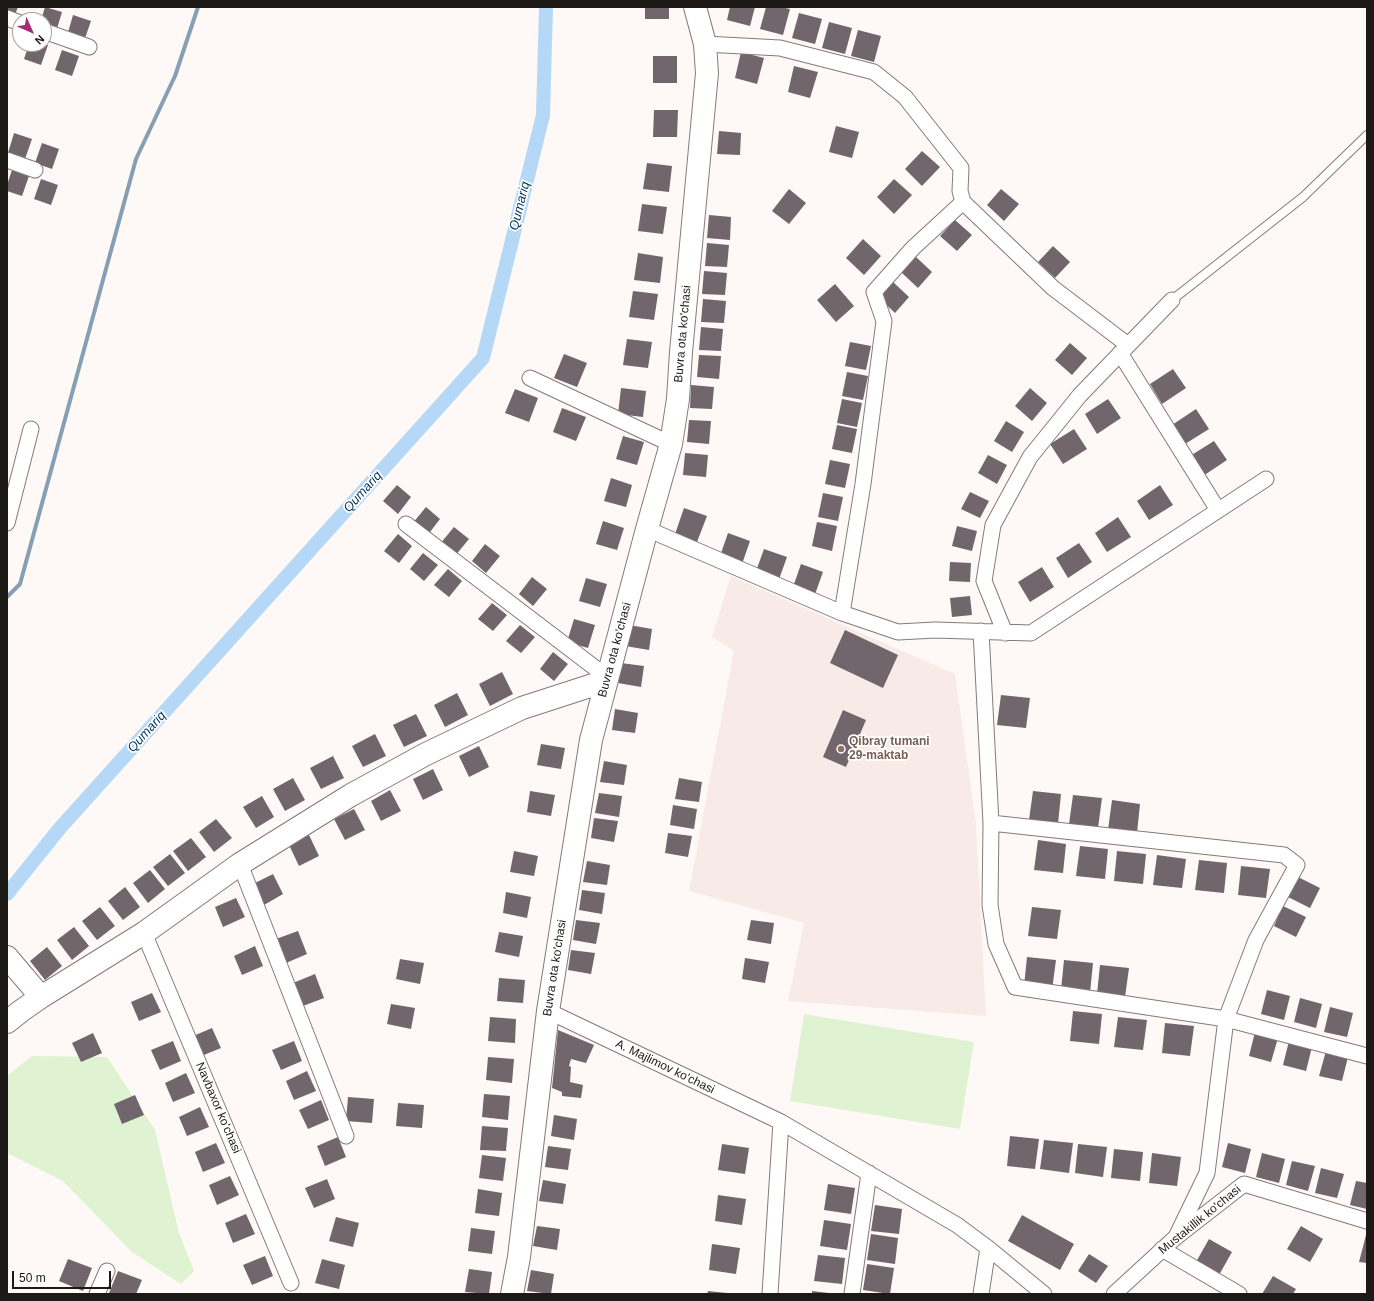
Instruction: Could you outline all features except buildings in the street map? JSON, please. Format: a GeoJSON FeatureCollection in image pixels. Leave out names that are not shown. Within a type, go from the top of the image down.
{"type":"FeatureCollection","features":[{"type":"Feature","properties":{"kind":"main road","name":"Buvra ota ko'chasi"},"geometry":{"type":"LineString","coordinates":[[512,1294],[519,1257],[548,1011],[591,740],[671,444],[678,399],[680,352],[706,73],[705,44],[695,7]]}},
{"type":"Feature","properties":{"kind":"main road"},"geometry":{"type":"LineString","coordinates":[[7,1022],[41,997],[144,933],[240,864],[351,795],[426,754],[522,708],[606,680]]}},
{"type":"Feature","properties":{"kind":"main road"},"geometry":{"type":"LineString","coordinates":[[7,956],[41,997]]}},
{"type":"Feature","properties":{"kind":"street"},"geometry":{"type":"LineString","coordinates":[[52,34],[89,47]]}},
{"type":"Feature","properties":{"kind":"street"},"geometry":{"type":"LineString","coordinates":[[705,44],[780,48],[874,72],[905,97],[961,168],[960,191],[963,202],[1053,288],[1124,349],[1218,510]]}},
{"type":"Feature","properties":{"kind":"street"},"geometry":{"type":"LineString","coordinates":[[7,160],[35,170]]}},
{"type":"Feature","properties":{"kind":"street"},"geometry":{"type":"LineString","coordinates":[[842,612],[863,484],[884,321],[874,292],[913,248],[963,202]]}},
{"type":"Feature","properties":{"kind":"street"},"geometry":{"type":"LineString","coordinates":[[1004,633],[984,581],[993,525],[1030,457],[1080,395],[1172,300]]}},
{"type":"Feature","properties":{"kind":"street"},"geometry":{"type":"LineString","coordinates":[[530,378],[671,444]]}},
{"type":"Feature","properties":{"kind":"street"},"geometry":{"type":"LineString","coordinates":[[7,523],[31,429]]}},
{"type":"Feature","properties":{"kind":"street"},"geometry":{"type":"LineString","coordinates":[[647,529],[842,612],[898,632],[935,630],[1032,634],[1266,478]]}},
{"type":"Feature","properties":{"kind":"street"},"geometry":{"type":"LineString","coordinates":[[406,524],[606,680]]}},
{"type":"Feature","properties":{"kind":"street"},"geometry":{"type":"LineString","coordinates":[[981,631],[991,823],[990,905],[996,944],[1015,987],[1226,1019],[1367,1056]]}},
{"type":"Feature","properties":{"kind":"street"},"geometry":{"type":"LineString","coordinates":[[991,823],[1284,855],[1296,864],[1256,940],[1226,1019],[1207,1173],[1176,1237]]}},
{"type":"Feature","properties":{"kind":"street"},"geometry":{"type":"LineString","coordinates":[[240,864],[346,1136]]}},
{"type":"Feature","properties":{"kind":"street","name":"Navbaxor ko'chasi"},"geometry":{"type":"LineString","coordinates":[[144,933],[291,1283]]}},
{"type":"Feature","properties":{"kind":"street","name":"A. Majlimov ko'chasi"},"geometry":{"type":"LineString","coordinates":[[548,1011],[781,1122],[869,1173]]}},
{"type":"Feature","properties":{"kind":"street"},"geometry":{"type":"LineString","coordinates":[[770,1294],[781,1122]]}},
{"type":"Feature","properties":{"kind":"street"},"geometry":{"type":"LineString","coordinates":[[852,1294],[869,1173],[957,1226],[988,1248],[1044,1294]]}},
{"type":"Feature","properties":{"kind":"street","name":"Mustakillik ko'chasi"},"geometry":{"type":"LineString","coordinates":[[1114,1294],[1176,1237],[1244,1184],[1367,1221]]}},
{"type":"Feature","properties":{"kind":"street"},"geometry":{"type":"LineString","coordinates":[[981,1294],[988,1248]]}},
{"type":"Feature","properties":{"kind":"street"},"geometry":{"type":"LineString","coordinates":[[1162,1249],[1239,1294]]}},
{"type":"Feature","properties":{"kind":"street"},"geometry":{"type":"LineString","coordinates":[[97,1294],[107,1271]]}},
{"type":"Feature","properties":{"kind":"lane"},"geometry":{"type":"LineString","coordinates":[[1172,300],[1303,197],[1367,135]]}},
{"type":"Feature","properties":{"kind":"shaded area","name":"Qibray tumani 29-maktab"},"geometry":{"type":"Polygon","coordinates":[[[731,576],[955,674],[976,824],[986,1016],[788,1001],[804,923],[689,891],[734,651],[712,637],[731,576]]]}},
{"type":"Feature","properties":{"kind":"green space"},"geometry":{"type":"Polygon","coordinates":[[[804,1014],[974,1042],[960,1129],[790,1101],[804,1014]]]}},
{"type":"Feature","properties":{"kind":"green space"},"geometry":{"type":"Polygon","coordinates":[[[32,1056],[107,1057],[155,1130],[179,1233],[194,1271],[181,1284],[132,1252],[63,1181],[7,1153],[7,1076],[32,1056]]]}},
{"type":"Feature","properties":{"kind":"waterway"},"geometry":{"type":"LineString","coordinates":[[7,597],[20,584],[136,159],[175,76],[198,7]]}},
{"type":"Feature","properties":{"kind":"waterway","name":"Qumariq"},"geometry":{"type":"LineString","coordinates":[[7,894],[60,828],[483,358],[543,115],[546,7]]}},
{"type":"Feature","properties":{"kind":"place","name":"Qibray tumani 29-maktab"},"geometry":{"type":"Point","coordinates":[841,749]}}]}
